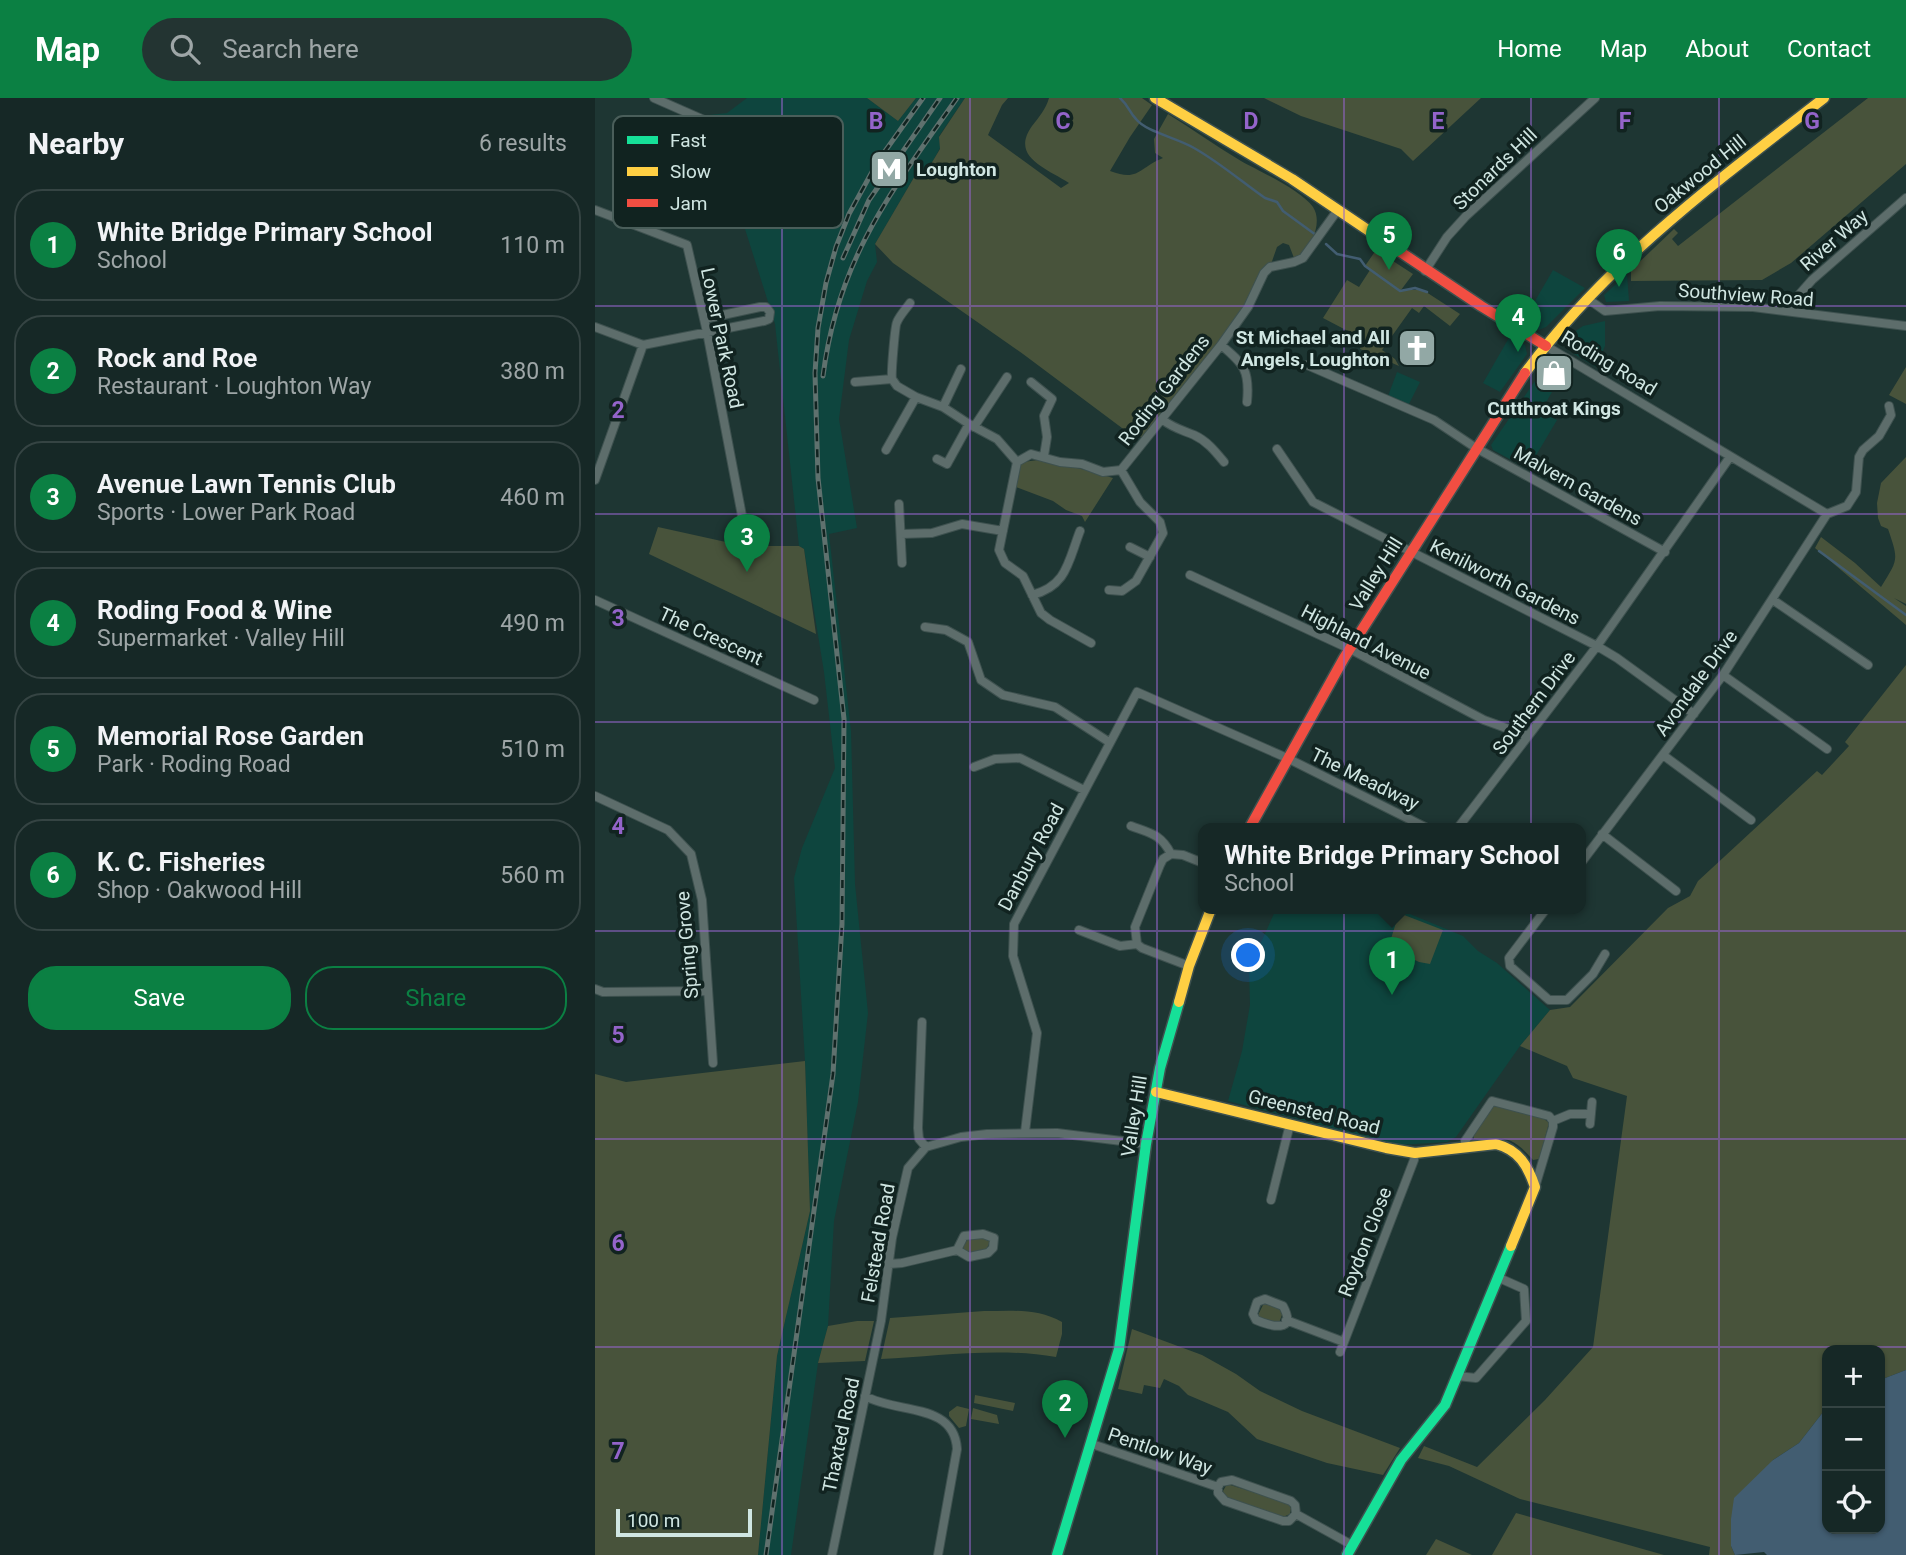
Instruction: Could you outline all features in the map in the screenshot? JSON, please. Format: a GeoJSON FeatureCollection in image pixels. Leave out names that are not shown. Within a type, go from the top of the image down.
{"type":"FeatureCollection","features":[{"type":"Feature","properties":{"kind":"street"},"geometry":{"type":"LineString","coordinates":[[654,98],[695,116]]}},
{"type":"Feature","properties":{"kind":"street","name":"Roding Road"},"geometry":{"type":"LineString","coordinates":[[1155,98],[1201,128],[1276,169],[1425,271],[1546,346],[1827,514]]}},
{"type":"Feature","properties":{"kind":"street","name":"Stonards Hill"},"geometry":{"type":"LineString","coordinates":[[1425,271],[1447,237],[1464,219],[1595,98]]}},
{"type":"Feature","properties":{"kind":"street","name":"Oakwood Hill"},"geometry":{"type":"LineString","coordinates":[[1546,346],[1588,299],[1670,219],[1820,99]]}},
{"type":"Feature","properties":{"kind":"street","name":"River Way"},"geometry":{"type":"LineString","coordinates":[[1793,312],[1797,297],[1812,280],[1906,198]]}},
{"type":"Feature","properties":{"kind":"street","name":"Lower Park Road"},"geometry":{"type":"LineString","coordinates":[[595,210],[613,217]]}},
{"type":"Feature","properties":{"kind":"street","name":"Roding Gardens"},"geometry":{"type":"LineString","coordinates":[[1017,462],[1031,454],[1060,462],[1082,464],[1103,472],[1121,470],[1221,345],[1248,307],[1264,273],[1270,267],[1303,258],[1338,211]]}},
{"type":"Feature","properties":{"kind":"street","name":"Lower Park Road"},"geometry":{"type":"LineString","coordinates":[[642,228],[687,245],[707,332],[743,521],[748,533]]}},
{"type":"Feature","properties":{"kind":"street","name":"Southview Road"},"geometry":{"type":"LineString","coordinates":[[1588,299],[1605,311],[1705,305],[1793,312],[1906,326]]}},
{"type":"Feature","properties":{"kind":"street"},"geometry":{"type":"LineString","coordinates":[[910,303],[896,323],[892,379],[897,386],[916,397],[943,407],[997,439],[1017,462],[999,550],[1005,563],[1023,576],[1041,612],[1091,643]]}},
{"type":"Feature","properties":{"kind":"street"},"geometry":{"type":"LineString","coordinates":[[595,327],[643,345],[764,321],[769,319],[769,312],[766,307],[760,307],[704,319]]}},
{"type":"Feature","properties":{"kind":"street"},"geometry":{"type":"LineString","coordinates":[[595,480],[643,345]]}},
{"type":"Feature","properties":{"kind":"street"},"geometry":{"type":"LineString","coordinates":[[1221,345],[1242,363],[1246,371],[1249,386],[1247,402]]}},
{"type":"Feature","properties":{"kind":"street","name":"Valley Hill"},"geometry":{"type":"LineString","coordinates":[[1252,823],[1350,649],[1410,551],[1546,346]]}},
{"type":"Feature","properties":{"kind":"street","name":"Malvern Gardens"},"geometry":{"type":"LineString","coordinates":[[1307,365],[1434,420],[1476,448],[1665,552]]}},
{"type":"Feature","properties":{"kind":"street"},"geometry":{"type":"LineString","coordinates":[[943,407],[961,369]]}},
{"type":"Feature","properties":{"kind":"street"},"geometry":{"type":"LineString","coordinates":[[937,459],[947,464],[1007,377]]}},
{"type":"Feature","properties":{"kind":"street"},"geometry":{"type":"LineString","coordinates":[[855,382],[892,379]]}},
{"type":"Feature","properties":{"kind":"street"},"geometry":{"type":"LineString","coordinates":[[1031,382],[1052,399],[1044,416],[1047,437],[1044,456]]}},
{"type":"Feature","properties":{"kind":"street"},"geometry":{"type":"LineString","coordinates":[[886,450],[916,397]]}},
{"type":"Feature","properties":{"kind":"street"},"geometry":{"type":"LineString","coordinates":[[1827,514],[1847,506],[1856,492],[1859,457],[1879,436],[1891,415],[1889,406]]}},
{"type":"Feature","properties":{"kind":"street"},"geometry":{"type":"LineString","coordinates":[[1163,420],[1173,428],[1194,435],[1209,444],[1224,462]]}},
{"type":"Feature","properties":{"kind":"street","name":"Kenilworth Gardens"},"geometry":{"type":"LineString","coordinates":[[1277,449],[1313,502],[1597,646],[1694,714]]}},
{"type":"Feature","properties":{"kind":"street","name":"Southern Drive"},"geometry":{"type":"LineString","coordinates":[[1462,823],[1597,646],[1730,457]]}},
{"type":"Feature","properties":{"kind":"street"},"geometry":{"type":"LineString","coordinates":[[1109,590],[1122,592],[1136,581],[1163,533],[1160,523],[1140,502],[1121,470]]}},
{"type":"Feature","properties":{"kind":"street"},"geometry":{"type":"LineString","coordinates":[[899,504],[902,564]]}},
{"type":"Feature","properties":{"kind":"street","name":"Avondale Drive"},"geometry":{"type":"LineString","coordinates":[[1586,856],[1723,675],[1827,514]]}},
{"type":"Feature","properties":{"kind":"street"},"geometry":{"type":"LineString","coordinates":[[901,534],[932,534],[962,524],[1003,531]]}},
{"type":"Feature","properties":{"kind":"street"},"geometry":{"type":"LineString","coordinates":[[1032,595],[1048,591],[1060,581],[1080,531]]}},
{"type":"Feature","properties":{"kind":"street"},"geometry":{"type":"LineString","coordinates":[[1130,547],[1150,557]]}},
{"type":"Feature","properties":{"kind":"street","name":"Highland Avenue"},"geometry":{"type":"LineString","coordinates":[[1190,576],[1350,649],[1484,720],[1528,736]]}},
{"type":"Feature","properties":{"kind":"street","name":"The Crescent"},"geometry":{"type":"LineString","coordinates":[[595,600],[814,700]]}},
{"type":"Feature","properties":{"kind":"street"},"geometry":{"type":"LineString","coordinates":[[1773,600],[1868,665]]}},
{"type":"Feature","properties":{"kind":"street"},"geometry":{"type":"LineString","coordinates":[[925,627],[946,630],[968,642],[981,680],[1003,695],[1055,707],[1109,742]]}},
{"type":"Feature","properties":{"kind":"street"},"geometry":{"type":"LineString","coordinates":[[1076,647],[1080,637]]}},
{"type":"Feature","properties":{"kind":"street"},"geometry":{"type":"LineString","coordinates":[[1723,675],[1827,749]]}},
{"type":"Feature","properties":{"kind":"street","name":"Danbury Road"},"geometry":{"type":"LineString","coordinates":[[1025,1132],[1037,1033],[1013,956],[1014,924],[1137,692]]}},
{"type":"Feature","properties":{"kind":"street","name":"The Meadway"},"geometry":{"type":"LineString","coordinates":[[1137,692],[1287,758],[1417,823]]}},
{"type":"Feature","properties":{"kind":"street"},"geometry":{"type":"LineString","coordinates":[[1663,755],[1751,820]]}},
{"type":"Feature","properties":{"kind":"street"},"geometry":{"type":"LineString","coordinates":[[974,767],[995,759],[1020,758],[1084,790]]}},
{"type":"Feature","properties":{"kind":"street","name":"Spring Grove"},"geometry":{"type":"LineString","coordinates":[[595,796],[668,830],[691,854],[702,900],[713,1063]]}},
{"type":"Feature","properties":{"kind":"street"},"geometry":{"type":"LineString","coordinates":[[1131,826],[1157,836],[1164,841],[1171,854]]}},
{"type":"Feature","properties":{"kind":"street"},"geometry":{"type":"LineString","coordinates":[[1602,834],[1676,891]]}},
{"type":"Feature","properties":{"kind":"street"},"geometry":{"type":"LineString","coordinates":[[1189,966],[1142,948],[1137,944],[1135,927],[1163,859],[1171,854],[1198,861]]}},
{"type":"Feature","properties":{"kind":"street","name":"Valley Hill"},"geometry":{"type":"LineString","coordinates":[[1057,1555],[1092,1444],[1121,1336],[1146,1144],[1165,1044],[1189,966],[1209,914]]}},
{"type":"Feature","properties":{"kind":"street"},"geometry":{"type":"LineString","coordinates":[[1542,914],[1509,958],[1510,966],[1549,1000],[1567,1000],[1593,974],[1605,954]]}},
{"type":"Feature","properties":{"kind":"street"},"geometry":{"type":"LineString","coordinates":[[1079,930],[1120,946],[1137,944]]}},
{"type":"Feature","properties":{"kind":"street"},"geometry":{"type":"LineString","coordinates":[[595,989],[603,992],[708,992]]}},
{"type":"Feature","properties":{"kind":"street"},"geometry":{"type":"LineString","coordinates":[[922,1022],[918,1128],[919,1139],[926,1147],[961,1137],[1025,1132],[1146,1144]]}},
{"type":"Feature","properties":{"kind":"street","name":"Greensted Road"},"geometry":{"type":"LineString","coordinates":[[1156,1092],[1415,1153],[1496,1144],[1506,1146],[1526,1164],[1535,1187]]}},
{"type":"Feature","properties":{"kind":"street"},"geometry":{"type":"LineString","coordinates":[[1465,1147],[1465,1141],[1492,1101],[1549,1116],[1553,1121]]}},
{"type":"Feature","properties":{"kind":"street"},"geometry":{"type":"LineString","coordinates":[[1590,1124],[1593,1102]]}},
{"type":"Feature","properties":{"kind":"street"},"geometry":{"type":"LineString","coordinates":[[1553,1121],[1570,1114],[1591,1114]]}},
{"type":"Feature","properties":{"kind":"street"},"geometry":{"type":"LineString","coordinates":[[1349,1550],[1401,1460],[1445,1405],[1535,1187],[1553,1121]]}},
{"type":"Feature","properties":{"kind":"street"},"geometry":{"type":"LineString","coordinates":[[1271,1199],[1290,1125]]}},
{"type":"Feature","properties":{"kind":"street","name":"Felstead Road"},"geometry":{"type":"LineString","coordinates":[[881,1321],[892,1238],[908,1168],[926,1147]]}},
{"type":"Feature","properties":{"kind":"street","name":"Roydon Close"},"geometry":{"type":"LineString","coordinates":[[1340,1352],[1415,1153]]}},
{"type":"Feature","properties":{"kind":"street"},"geometry":{"type":"LineString","coordinates":[[889,1264],[957,1250]]}},
{"type":"Feature","properties":{"kind":"street"},"geometry":{"type":"LineString","coordinates":[[1457,1376],[1476,1378],[1526,1321],[1524,1289],[1497,1277]]}},
{"type":"Feature","properties":{"kind":"street"},"geometry":{"type":"LineString","coordinates":[[1286,1320],[1343,1342]]}},
{"type":"Feature","properties":{"kind":"street","name":"Thaxted Road"},"geometry":{"type":"LineString","coordinates":[[832,1555],[881,1321]]}},
{"type":"Feature","properties":{"kind":"street"},"geometry":{"type":"LineString","coordinates":[[865,1396],[876,1402],[939,1416],[955,1433],[957,1449],[938,1555]]}},
{"type":"Feature","properties":{"kind":"street","name":"Pentlow Way"},"geometry":{"type":"LineString","coordinates":[[1092,1444],[1218,1488]]}},
{"type":"Feature","properties":{"kind":"street","name":"Pentlow Way"},"geometry":{"type":"LineString","coordinates":[[1232,1480],[1291,1501],[1295,1504],[1296,1514],[1289,1521],[1283,1521],[1225,1501],[1218,1493],[1218,1488],[1221,1482],[1232,1480]]}},
{"type":"Feature","properties":{"kind":"street","name":"Pentlow Way"},"geometry":{"type":"LineString","coordinates":[[1296,1514],[1349,1550]]}},
{"type":"Feature","properties":{"kind":"shaded area"},"geometry":{"type":"Polygon","coordinates":[[[747,98],[867,98],[898,121],[916,98],[965,98],[939,136],[940,148],[928,170],[916,174],[875,244],[877,262],[867,281],[849,340],[839,419],[857,528],[829,534],[851,731],[855,884],[868,1013],[858,1102],[834,1221],[828,1326],[818,1363],[791,1555],[758,1555],[777,1356],[810,1211],[805,1061],[794,878],[802,848],[835,768],[824,672],[804,549],[799,546],[775,324],[745,228],[843,228],[843,116],[709,115],[727,113],[747,98]]]}},
{"type":"Feature","properties":{"kind":"shaded area"},"geometry":{"type":"Polygon","coordinates":[[[867,98],[916,98],[898,121],[867,98]]]}},
{"type":"Feature","properties":{"kind":"shaded area"},"geometry":{"type":"Polygon","coordinates":[[[965,98],[1008,98],[988,135],[1061,188],[1069,183],[1041,167],[1028,154],[1025,146],[1026,137],[1049,98],[1142,98],[1152,105],[1110,171],[1133,174],[1163,158],[1155,153],[1154,139],[1168,114],[1241,161],[1290,188],[1313,207],[1316,226],[1303,258],[1294,258],[1289,245],[1283,243],[1277,247],[1270,267],[1248,307],[1163,420],[1142,437],[1134,437],[1023,354],[893,263],[875,244],[916,174],[928,169],[940,149],[939,137],[965,98]]]}},
{"type":"Feature","properties":{"kind":"shaded area"},"geometry":{"type":"Polygon","coordinates":[[[1264,98],[1481,98],[1413,161],[1401,149],[1301,116],[1264,98]]]}},
{"type":"Feature","properties":{"kind":"shaded area"},"geometry":{"type":"Polygon","coordinates":[[[1868,98],[1906,98],[1906,164],[1791,263],[1762,280],[1631,281],[1631,270],[1674,229],[1678,233],[1672,239],[1678,246],[1868,98]]]}},
{"type":"Feature","properties":{"kind":"shaded area"},"geometry":{"type":"Polygon","coordinates":[[[1376,250],[1413,274],[1401,290],[1423,290],[1460,314],[1450,326],[1424,306],[1419,313],[1412,308],[1382,350],[1395,359],[1399,366],[1360,349],[1363,339],[1323,318],[1347,280],[1359,287],[1370,270],[1365,266],[1376,250]]]}},
{"type":"Feature","properties":{"kind":"shaded area"},"geometry":{"type":"Polygon","coordinates":[[[1553,270],[1585,288],[1546,327],[1539,330],[1515,319],[1528,297],[1535,301],[1553,270]]]}},
{"type":"Feature","properties":{"kind":"shaded area"},"geometry":{"type":"Polygon","coordinates":[[[1627,274],[1629,301],[1606,302],[1604,295],[1627,274]]]}},
{"type":"Feature","properties":{"kind":"shaded area"},"geometry":{"type":"Polygon","coordinates":[[[1605,321],[1605,346],[1596,367],[1574,354],[1572,337],[1583,326],[1605,321]]]}},
{"type":"Feature","properties":{"kind":"shaded area"},"geometry":{"type":"Polygon","coordinates":[[[1510,336],[1525,345],[1527,354],[1500,392],[1483,383],[1510,336]]]}},
{"type":"Feature","properties":{"kind":"shaded area"},"geometry":{"type":"Polygon","coordinates":[[[1550,359],[1566,368],[1541,411],[1557,420],[1528,469],[1493,450],[1491,445],[1550,359]]]}},
{"type":"Feature","properties":{"kind":"shaded area"},"geometry":{"type":"Polygon","coordinates":[[[1906,367],[1906,404],[1889,395],[1906,367]]]}},
{"type":"Feature","properties":{"kind":"shaded area"},"geometry":{"type":"Polygon","coordinates":[[[1397,372],[1420,382],[1409,404],[1388,396],[1397,372]]]}},
{"type":"Feature","properties":{"kind":"shaded area"},"geometry":{"type":"Polygon","coordinates":[[[1906,457],[1906,604],[1894,598],[1906,606],[1906,625],[1815,548],[1821,537],[1881,587],[1894,565],[1895,554],[1888,529],[1881,526],[1878,518],[1877,503],[1881,483],[1906,457]]]}},
{"type":"Feature","properties":{"kind":"shaded area"},"geometry":{"type":"Polygon","coordinates":[[[1038,460],[1113,478],[1085,522],[1082,516],[1053,501],[1016,487],[1018,468],[1023,462],[1038,460]]]}},
{"type":"Feature","properties":{"kind":"shaded area"},"geometry":{"type":"Polygon","coordinates":[[[658,527],[744,546],[799,546],[804,549],[816,634],[649,554],[658,527]]]}},
{"type":"Feature","properties":{"kind":"shaded area"},"geometry":{"type":"Polygon","coordinates":[[[1906,665],[1906,1370],[1885,1378],[1885,1345],[1822,1345],[1822,1413],[1799,1443],[1773,1460],[1731,1546],[1735,1555],[1709,1555],[1710,1547],[1520,1499],[1449,1466],[1418,1458],[1424,1446],[1477,1467],[1545,1400],[1593,1347],[1627,1096],[1573,1078],[1567,1066],[1520,1046],[1550,1010],[1570,1007],[1668,908],[1690,896],[1698,881],[1817,771],[1822,775],[1849,746],[1845,742],[1906,665]]]}},
{"type":"Feature","properties":{"kind":"shaded area"},"geometry":{"type":"Polygon","coordinates":[[[1274,914],[1410,914],[1463,936],[1550,1010],[1520,1046],[1456,1137],[1447,1142],[1398,1145],[1228,1101],[1242,1051],[1250,1005],[1249,969],[1274,914]]]}},
{"type":"Feature","properties":{"kind":"shaded area"},"geometry":{"type":"Polygon","coordinates":[[[1399,914],[1443,930],[1430,964],[1419,962],[1386,946],[1387,942],[1390,942],[1399,914]]]}},
{"type":"Feature","properties":{"kind":"shaded area"},"geometry":{"type":"Polygon","coordinates":[[[805,1061],[810,1211],[777,1356],[758,1555],[595,1555],[595,1074],[626,1082],[805,1061]]]}},
{"type":"Feature","properties":{"kind":"shaded area"},"geometry":{"type":"Polygon","coordinates":[[[1496,1104],[1543,1118],[1549,1123],[1539,1159],[1533,1160],[1519,1146],[1507,1140],[1474,1139],[1481,1119],[1496,1104]]]}},
{"type":"Feature","properties":{"kind":"shaded area"},"geometry":{"type":"Polygon","coordinates":[[[985,1238],[990,1242],[986,1250],[971,1254],[964,1250],[968,1239],[985,1238]]]}},
{"type":"Feature","properties":{"kind":"shaded area"},"geometry":{"type":"Polygon","coordinates":[[[1264,1303],[1280,1308],[1283,1312],[1279,1323],[1260,1319],[1258,1315],[1264,1303]]]}},
{"type":"Feature","properties":{"kind":"shaded area"},"geometry":{"type":"Polygon","coordinates":[[[984,1311],[1034,1312],[1062,1322],[1056,1357],[991,1352],[881,1359],[890,1318],[984,1311]]]}},
{"type":"Feature","properties":{"kind":"shaded area"},"geometry":{"type":"Polygon","coordinates":[[[874,1321],[865,1361],[818,1363],[828,1326],[874,1321]]]}},
{"type":"Feature","properties":{"kind":"shaded area"},"geometry":{"type":"Polygon","coordinates":[[[1132,1329],[1202,1355],[1260,1391],[1302,1411],[1400,1448],[1383,1475],[1327,1463],[1257,1439],[1228,1412],[1188,1395],[1179,1386],[1164,1379],[1160,1388],[1144,1385],[1142,1394],[1118,1389],[1132,1329]]]}},
{"type":"Feature","properties":{"kind":"shaded area"},"geometry":{"type":"Polygon","coordinates":[[[975,1395],[1015,1403],[1013,1411],[974,1403],[975,1395]]]}},
{"type":"Feature","properties":{"kind":"shaded area"},"geometry":{"type":"Polygon","coordinates":[[[957,1406],[969,1409],[966,1426],[959,1428],[949,1416],[949,1412],[957,1406]]]}},
{"type":"Feature","properties":{"kind":"shaded area"},"geometry":{"type":"Polygon","coordinates":[[[973,1408],[997,1415],[999,1424],[971,1419],[973,1408]]]}},
{"type":"Feature","properties":{"kind":"shaded area"},"geometry":{"type":"Polygon","coordinates":[[[1227,1484],[1288,1503],[1290,1514],[1283,1517],[1225,1497],[1223,1491],[1227,1484]]]}},
{"type":"Feature","properties":{"kind":"shaded area"},"geometry":{"type":"Polygon","coordinates":[[[1516,1513],[1664,1555],[1492,1555],[1516,1513]]]}},
{"type":"Feature","properties":{"kind":"shaded area"},"geometry":{"type":"Polygon","coordinates":[[[1436,1539],[1472,1555],[1426,1555],[1436,1539]]]}},
{"type":"Feature","properties":{"kind":"water"},"geometry":{"type":"Polygon","coordinates":[[[1906,1370],[1906,1555],[1767,1555],[1764,1552],[1735,1555],[1731,1546],[1734,1498],[1773,1460],[1799,1443],[1822,1413],[1822,1534],[1885,1534],[1885,1378],[1906,1370]]]}},
{"type":"Feature","properties":{"kind":"waterway"},"geometry":{"type":"LineString","coordinates":[[1120,98],[1141,124],[1203,154],[1265,198],[1277,202],[1283,211],[1316,235]]}},
{"type":"Feature","properties":{"kind":"waterway"},"geometry":{"type":"LineString","coordinates":[[1326,244],[1337,254],[1360,259],[1365,266],[1400,291],[1415,288],[1427,292]]}},
{"type":"Feature","properties":{"kind":"waterway"},"geometry":{"type":"LineString","coordinates":[[1819,551],[1906,615]]}},
{"type":"Feature","properties":{"kind":"railway"},"geometry":{"type":"LineString","coordinates":[[766,1555],[833,1074],[842,924],[844,719],[818,478],[815,373],[818,328],[826,283],[849,214],[878,161],[923,98]]}},
{"type":"Feature","properties":{"kind":"railway"},"geometry":{"type":"LineString","coordinates":[[843,258],[869,200],[940,98]]}},
{"type":"Feature","properties":{"kind":"railway"},"geometry":{"type":"LineString","coordinates":[[823,376],[830,334],[855,261],[871,228],[910,164],[957,98]]}},
{"type":"Feature","properties":{"kind":"traffic: fast"},"geometry":{"type":"LineString","coordinates":[[1057,1555],[1119,1349],[1146,1144],[1160,1068],[1179,1002]]}},
{"type":"Feature","properties":{"kind":"traffic: fast"},"geometry":{"type":"LineString","coordinates":[[1347,1555],[1401,1460],[1445,1405],[1511,1246]]}},
{"type":"Feature","properties":{"kind":"traffic: slow"},"geometry":{"type":"LineString","coordinates":[[1155,98],[1292,179],[1393,247]]}},
{"type":"Feature","properties":{"kind":"traffic: slow"},"geometry":{"type":"LineString","coordinates":[[1525,373],[1591,295],[1665,225],[1824,98]]}},
{"type":"Feature","properties":{"kind":"traffic: slow"},"geometry":{"type":"LineString","coordinates":[[1179,1002],[1189,966],[1209,914]]}},
{"type":"Feature","properties":{"kind":"traffic: slow"},"geometry":{"type":"LineString","coordinates":[[1156,1092],[1415,1153],[1496,1144],[1511,1150],[1529,1172],[1535,1187],[1511,1246]]}},
{"type":"Feature","properties":{"kind":"traffic: jam"},"geometry":{"type":"LineString","coordinates":[[1393,247],[1546,346]]}},
{"type":"Feature","properties":{"kind":"traffic: jam"},"geometry":{"type":"LineString","coordinates":[[1252,823],[1344,658],[1525,373]]}},
{"type":"Feature","properties":{"kind":"place","name":"Loughton"},"geometry":{"type":"Point","coordinates":[889,169]}},
{"type":"Feature","properties":{"kind":"place","name":"Memorial Rose Garden"},"geometry":{"type":"Point","coordinates":[1389,270]}},
{"type":"Feature","properties":{"kind":"place","name":"K. C. Fisheries"},"geometry":{"type":"Point","coordinates":[1619,287]}},
{"type":"Feature","properties":{"kind":"place","name":"St Michael and All Angels, Loughton"},"geometry":{"type":"Point","coordinates":[1417,348]}},
{"type":"Feature","properties":{"kind":"place","name":"Roding Food & Wine"},"geometry":{"type":"Point","coordinates":[1518,352]}},
{"type":"Feature","properties":{"kind":"place","name":"Cutthroat Kings"},"geometry":{"type":"Point","coordinates":[1554,373]}},
{"type":"Feature","properties":{"kind":"place","name":"Avenue Lawn Tennis Club"},"geometry":{"type":"Point","coordinates":[747,572]}},
{"type":"Feature","properties":{"kind":"place","name":"White Bridge Primary School"},"geometry":{"type":"Point","coordinates":[1392,995]}},
{"type":"Feature","properties":{"kind":"place","name":"Rock and Roe"},"geometry":{"type":"Point","coordinates":[1065,1438]}}]}
